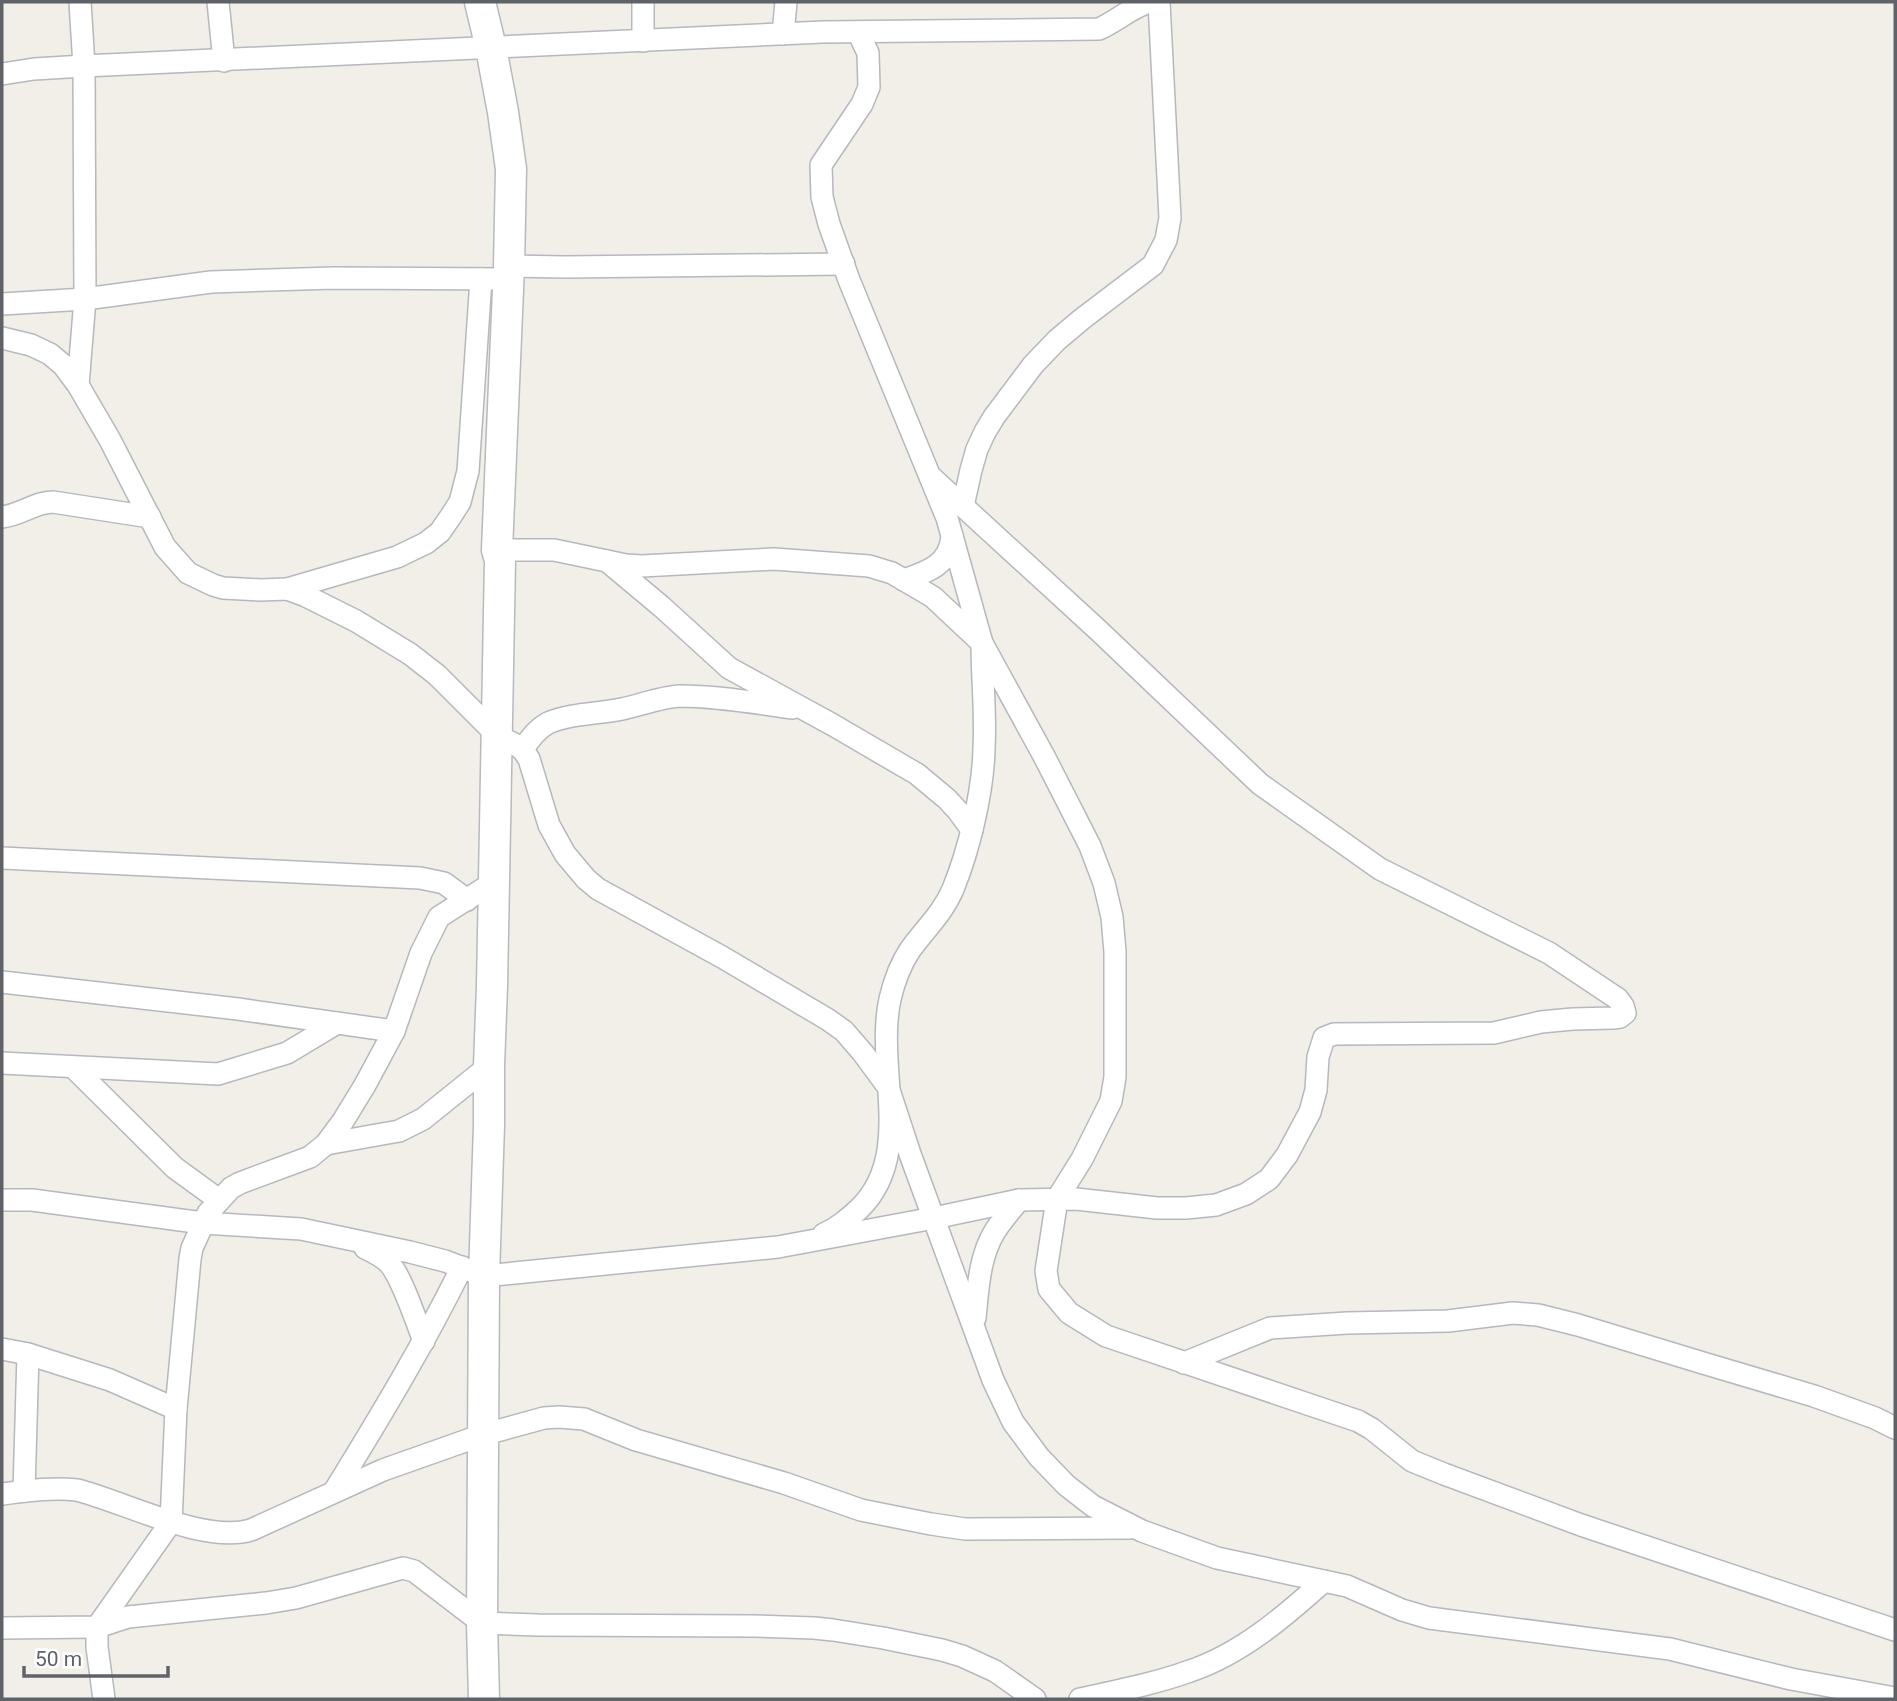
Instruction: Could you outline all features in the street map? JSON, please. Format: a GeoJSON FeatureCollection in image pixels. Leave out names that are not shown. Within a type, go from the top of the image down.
{"type":"FeatureCollection","features":[{"type":"Feature","properties":{"kind":"street"},"geometry":{"type":"LineString","coordinates":[[78,385],[85,299],[84,66],[80,2]]}},
{"type":"Feature","properties":{"kind":"street"},"geometry":{"type":"LineString","coordinates":[[218,2],[224,61]]}},
{"type":"Feature","properties":{"kind":"street"},"geometry":{"type":"LineString","coordinates":[[2,338],[31,345],[50,354],[63,365],[110,440],[165,548],[188,573],[223,588],[287,589],[397,557],[426,543],[440,532],[452,516],[465,488],[499,275],[511,169],[503,112],[480,2]]}},
{"type":"Feature","properties":{"kind":"street"},"geometry":{"type":"LineString","coordinates":[[643,2],[643,41]]}},
{"type":"Feature","properties":{"kind":"street"},"geometry":{"type":"LineString","coordinates":[[783,34],[786,2]]}},
{"type":"Feature","properties":{"kind":"street"},"geometry":{"type":"LineString","coordinates":[[2,74],[84,66],[783,34],[1099,29],[1125,12],[1149,2]]}},
{"type":"Feature","properties":{"kind":"street"},"geometry":{"type":"LineString","coordinates":[[963,506],[971,470],[985,432],[1033,365],[1082,319],[1153,265],[1166,240],[1170,218],[1159,2]]}},
{"type":"Feature","properties":{"kind":"street"},"geometry":{"type":"LineString","coordinates":[[858,32],[868,53],[869,87],[862,104],[821,165],[822,197],[829,225],[947,518],[982,643],[1090,846],[1104,883],[1112,917],[1115,1077],[1111,1101],[1082,1159],[1057,1199],[1046,1271],[1049,1289],[1069,1313],[1106,1336],[1358,1421],[1373,1429],[1412,1461],[1581,1525],[1895,1630]]}},
{"type":"Feature","properties":{"kind":"street"},"geometry":{"type":"LineString","coordinates":[[2,304],[85,299],[211,282],[499,275],[565,267],[844,264]]}},
{"type":"Feature","properties":{"kind":"street"},"geometry":{"type":"LineString","coordinates":[[484,1699],[482,1435],[473,1272],[489,1125],[494,882],[510,743],[500,560],[497,550],[499,275]]}},
{"type":"Feature","properties":{"kind":"street"},"geometry":{"type":"LineString","coordinates":[[2,1200],[32,1200],[203,1223],[301,1229],[410,1252],[473,1272],[689,1256],[803,1243],[1018,1200],[1076,1199],[1157,1208],[1216,1205],[1246,1194],[1269,1179],[1287,1155],[1310,1112],[1316,1090],[1320,1046],[1324,1038],[1334,1034],[1494,1033],[1541,1022],[1613,1018],[1625,1013],[1618,999],[1549,953],[1380,869],[1260,784],[1098,630],[930,477]]}},
{"type":"Feature","properties":{"kind":"street"},"geometry":{"type":"LineString","coordinates":[[2,517],[21,513],[35,505],[53,502],[150,517]]}},
{"type":"Feature","properties":{"kind":"street"},"geometry":{"type":"LineString","coordinates":[[904,580],[938,565],[949,551],[952,536]]}},
{"type":"Feature","properties":{"kind":"street"},"geometry":{"type":"LineString","coordinates":[[497,550],[554,550],[642,566],[775,559],[869,566],[892,573],[933,597],[982,643],[985,748],[980,790],[972,830],[953,889],[941,913],[910,951],[897,975],[890,1001],[886,1027],[889,1127],[883,1174],[875,1191],[847,1220],[803,1243]]}},
{"type":"Feature","properties":{"kind":"street"},"geometry":{"type":"LineString","coordinates":[[605,560],[729,668],[917,774],[947,799],[972,830]]}},
{"type":"Feature","properties":{"kind":"street"},"geometry":{"type":"LineString","coordinates":[[287,589],[356,621],[410,654],[437,675],[529,759],[555,839],[565,855],[597,889],[722,957],[827,1019],[855,1041],[888,1087],[934,1218],[1013,1422],[1039,1457],[1066,1485],[1093,1506],[1135,1528],[1217,1558],[1347,1586],[1402,1610],[1429,1618],[1670,1649],[1791,1679],[1895,1698]]}},
{"type":"Feature","properties":{"kind":"street"},"geometry":{"type":"LineString","coordinates":[[510,743],[528,739],[549,723],[677,696],[805,709]]}},
{"type":"Feature","properties":{"kind":"street"},"geometry":{"type":"LineString","coordinates":[[2,858],[420,878],[444,883],[467,900]]}},
{"type":"Feature","properties":{"kind":"street"},"geometry":{"type":"LineString","coordinates":[[104,1699],[97,1627],[171,1522],[176,1409],[190,1259],[203,1223],[219,1200],[240,1182],[310,1157],[326,1144],[365,1085],[394,1031],[421,953],[435,923],[445,912],[494,882]]}},
{"type":"Feature","properties":{"kind":"street"},"geometry":{"type":"LineString","coordinates":[[2,982],[238,1009],[394,1031]]}},
{"type":"Feature","properties":{"kind":"street"},"geometry":{"type":"LineString","coordinates":[[2,1063],[218,1074],[287,1054],[337,1023]]}},
{"type":"Feature","properties":{"kind":"street"},"geometry":{"type":"LineString","coordinates":[[326,1144],[399,1131],[423,1119],[489,1066]]}},
{"type":"Feature","properties":{"kind":"street"},"geometry":{"type":"LineString","coordinates":[[73,1067],[175,1168],[219,1200]]}},
{"type":"Feature","properties":{"kind":"street"},"geometry":{"type":"LineString","coordinates":[[975,1327],[982,1261],[994,1232],[1018,1200]]}},
{"type":"Feature","properties":{"kind":"street"},"geometry":{"type":"LineString","coordinates":[[334,1235],[376,1254],[390,1264],[424,1341]]}},
{"type":"Feature","properties":{"kind":"street"},"geometry":{"type":"LineString","coordinates":[[335,1490],[397,1391],[424,1341],[473,1272]]}},
{"type":"Feature","properties":{"kind":"street"},"geometry":{"type":"LineString","coordinates":[[1184,1363],[1270,1328],[1448,1321],[1513,1312],[1578,1325],[1814,1396],[1895,1428]]}},
{"type":"Feature","properties":{"kind":"street"},"geometry":{"type":"LineString","coordinates":[[2,1349],[28,1354],[110,1380],[176,1409]]}},
{"type":"Feature","properties":{"kind":"street"},"geometry":{"type":"LineString","coordinates":[[24,1491],[28,1354]]}},
{"type":"Feature","properties":{"kind":"street"},"geometry":{"type":"LineString","coordinates":[[2,1494],[77,1490],[171,1522],[223,1532],[243,1532],[383,1470],[482,1435],[544,1418],[572,1417],[584,1419],[636,1440],[785,1483],[861,1510],[945,1527],[1135,1528]]}},
{"type":"Feature","properties":{"kind":"street"},"geometry":{"type":"LineString","coordinates":[[2,1629],[97,1627],[128,1617],[267,1603],[296,1598],[404,1568],[414,1571],[482,1623],[753,1626],[833,1630],[894,1640],[962,1656],[995,1671],[1035,1699]]}},
{"type":"Feature","properties":{"kind":"street"},"geometry":{"type":"LineString","coordinates":[[1080,1699],[1192,1671],[1228,1654],[1290,1611],[1324,1581]]}}]}
